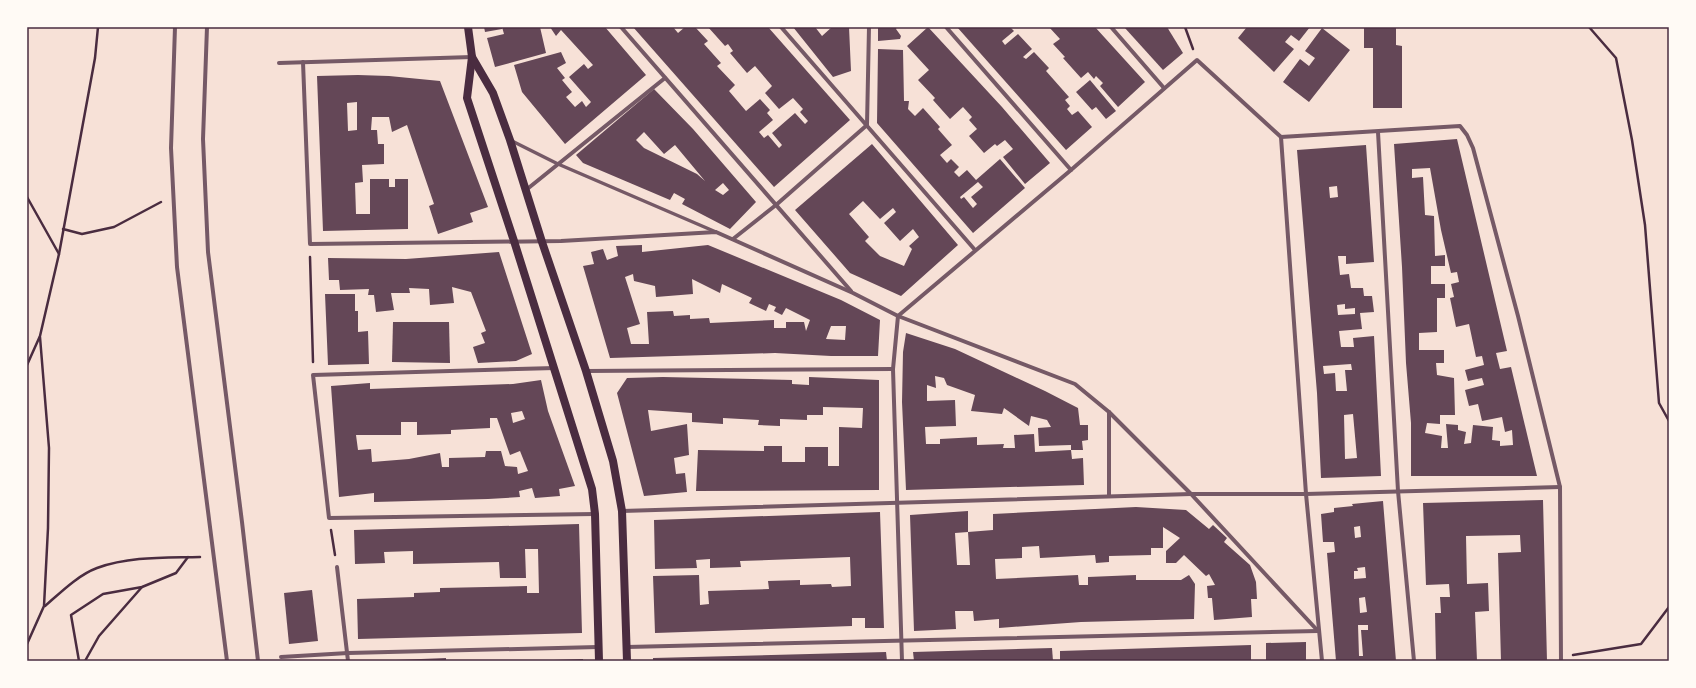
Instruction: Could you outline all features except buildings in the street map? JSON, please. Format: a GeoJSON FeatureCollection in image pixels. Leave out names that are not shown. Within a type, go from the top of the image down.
{"type":"FeatureCollection","features":[{"type":"Feature","properties":{"kind":"main road"},"geometry":{"type":"LineString","coordinates":[[468,27],[472,57],[467,98],[555,368],[592,489],[595,514],[599,661]]}},
{"type":"Feature","properties":{"kind":"main road"},"geometry":{"type":"LineString","coordinates":[[472,57],[493,93],[510,140],[542,242],[586,371],[613,461],[622,511],[627,661]]}},
{"type":"Feature","properties":{"kind":"street"},"geometry":{"type":"LineString","coordinates":[[175,27],[171,148],[177,267],[227,661]]}},
{"type":"Feature","properties":{"kind":"street"},"geometry":{"type":"LineString","coordinates":[[207,27],[204,140],[208,252],[258,661]]}},
{"type":"Feature","properties":{"kind":"street"},"geometry":{"type":"LineString","coordinates":[[621,27],[853,293]]}},
{"type":"Feature","properties":{"kind":"street"},"geometry":{"type":"LineString","coordinates":[[781,27],[975,250]]}},
{"type":"Feature","properties":{"kind":"street"},"geometry":{"type":"LineString","coordinates":[[733,239],[776,205],[867,125],[869,27]]}},
{"type":"Feature","properties":{"kind":"street"},"geometry":{"type":"LineString","coordinates":[[946,27],[1071,170]]}},
{"type":"Feature","properties":{"kind":"street"},"geometry":{"type":"LineString","coordinates":[[1111,27],[1164,88]]}},
{"type":"Feature","properties":{"kind":"street"},"geometry":{"type":"LineString","coordinates":[[279,63],[472,57]]}},
{"type":"Feature","properties":{"kind":"street"},"geometry":{"type":"LineString","coordinates":[[902,661],[893,369],[898,316],[1071,170],[1197,60],[1281,137],[1306,494],[1322,661]]}},
{"type":"Feature","properties":{"kind":"street"},"geometry":{"type":"LineString","coordinates":[[303,62],[310,244],[514,241],[542,242],[716,232]]}},
{"type":"Feature","properties":{"kind":"street"},"geometry":{"type":"LineString","coordinates":[[526,190],[665,78]]}},
{"type":"Feature","properties":{"kind":"street"},"geometry":{"type":"LineString","coordinates":[[1281,137],[1460,126],[1467,135],[1472,148],[1518,316],[1560,487],[1562,659]]}},
{"type":"Feature","properties":{"kind":"street"},"geometry":{"type":"LineString","coordinates":[[1378,132],[1398,491],[1414,661]]}},
{"type":"Feature","properties":{"kind":"street"},"geometry":{"type":"LineString","coordinates":[[510,140],[558,164],[733,239],[853,293],[898,316],[1074,384],[1109,412],[1191,494],[1318,631]]}},
{"type":"Feature","properties":{"kind":"street"},"geometry":{"type":"LineString","coordinates":[[555,368],[313,375],[329,518],[595,514]]}},
{"type":"Feature","properties":{"kind":"street"},"geometry":{"type":"LineString","coordinates":[[586,371],[893,369]]}},
{"type":"Feature","properties":{"kind":"street"},"geometry":{"type":"LineString","coordinates":[[1109,412],[1109,496]]}},
{"type":"Feature","properties":{"kind":"street"},"geometry":{"type":"LineString","coordinates":[[622,511],[1109,496],[1306,494],[1560,487]]}},
{"type":"Feature","properties":{"kind":"street"},"geometry":{"type":"LineString","coordinates":[[337,567],[348,661]]}},
{"type":"Feature","properties":{"kind":"street"},"geometry":{"type":"LineString","coordinates":[[627,647],[1318,631]]}},
{"type":"Feature","properties":{"kind":"street"},"geometry":{"type":"LineString","coordinates":[[281,657],[348,653],[598,647]]}},
{"type":"Feature","properties":{"kind":"path"},"geometry":{"type":"LineString","coordinates":[[27,365],[40,336],[59,254],[95,58],[98,27]]}},
{"type":"Feature","properties":{"kind":"path"},"geometry":{"type":"LineString","coordinates":[[1185,27],[1197,60]]}},
{"type":"Feature","properties":{"kind":"path"},"geometry":{"type":"LineString","coordinates":[[1589,27],[1616,58],[1631,133],[1644,225],[1660,403],[1669,421]]}},
{"type":"Feature","properties":{"kind":"path"},"geometry":{"type":"LineString","coordinates":[[27,197],[59,254]]}},
{"type":"Feature","properties":{"kind":"path"},"geometry":{"type":"LineString","coordinates":[[64,229],[82,234],[114,228],[155,204],[173,197]]}},
{"type":"Feature","properties":{"kind":"path"},"geometry":{"type":"LineString","coordinates":[[310,244],[313,375]]}},
{"type":"Feature","properties":{"kind":"path"},"geometry":{"type":"LineString","coordinates":[[27,644],[44,606],[49,448],[40,336]]}},
{"type":"Feature","properties":{"kind":"path"},"geometry":{"type":"LineString","coordinates":[[329,518],[337,567]]}},
{"type":"Feature","properties":{"kind":"path"},"geometry":{"type":"LineString","coordinates":[[44,606],[74,582],[96,568],[144,557],[214,556]]}},
{"type":"Feature","properties":{"kind":"path"},"geometry":{"type":"LineString","coordinates":[[79,661],[71,615],[103,594],[142,587],[176,573],[188,557]]}},
{"type":"Feature","properties":{"kind":"path"},"geometry":{"type":"LineString","coordinates":[[86,661],[99,636],[142,587]]}},
{"type":"Feature","properties":{"kind":"path"},"geometry":{"type":"LineString","coordinates":[[1562,659],[1641,644],[1669,607]]}}]}
